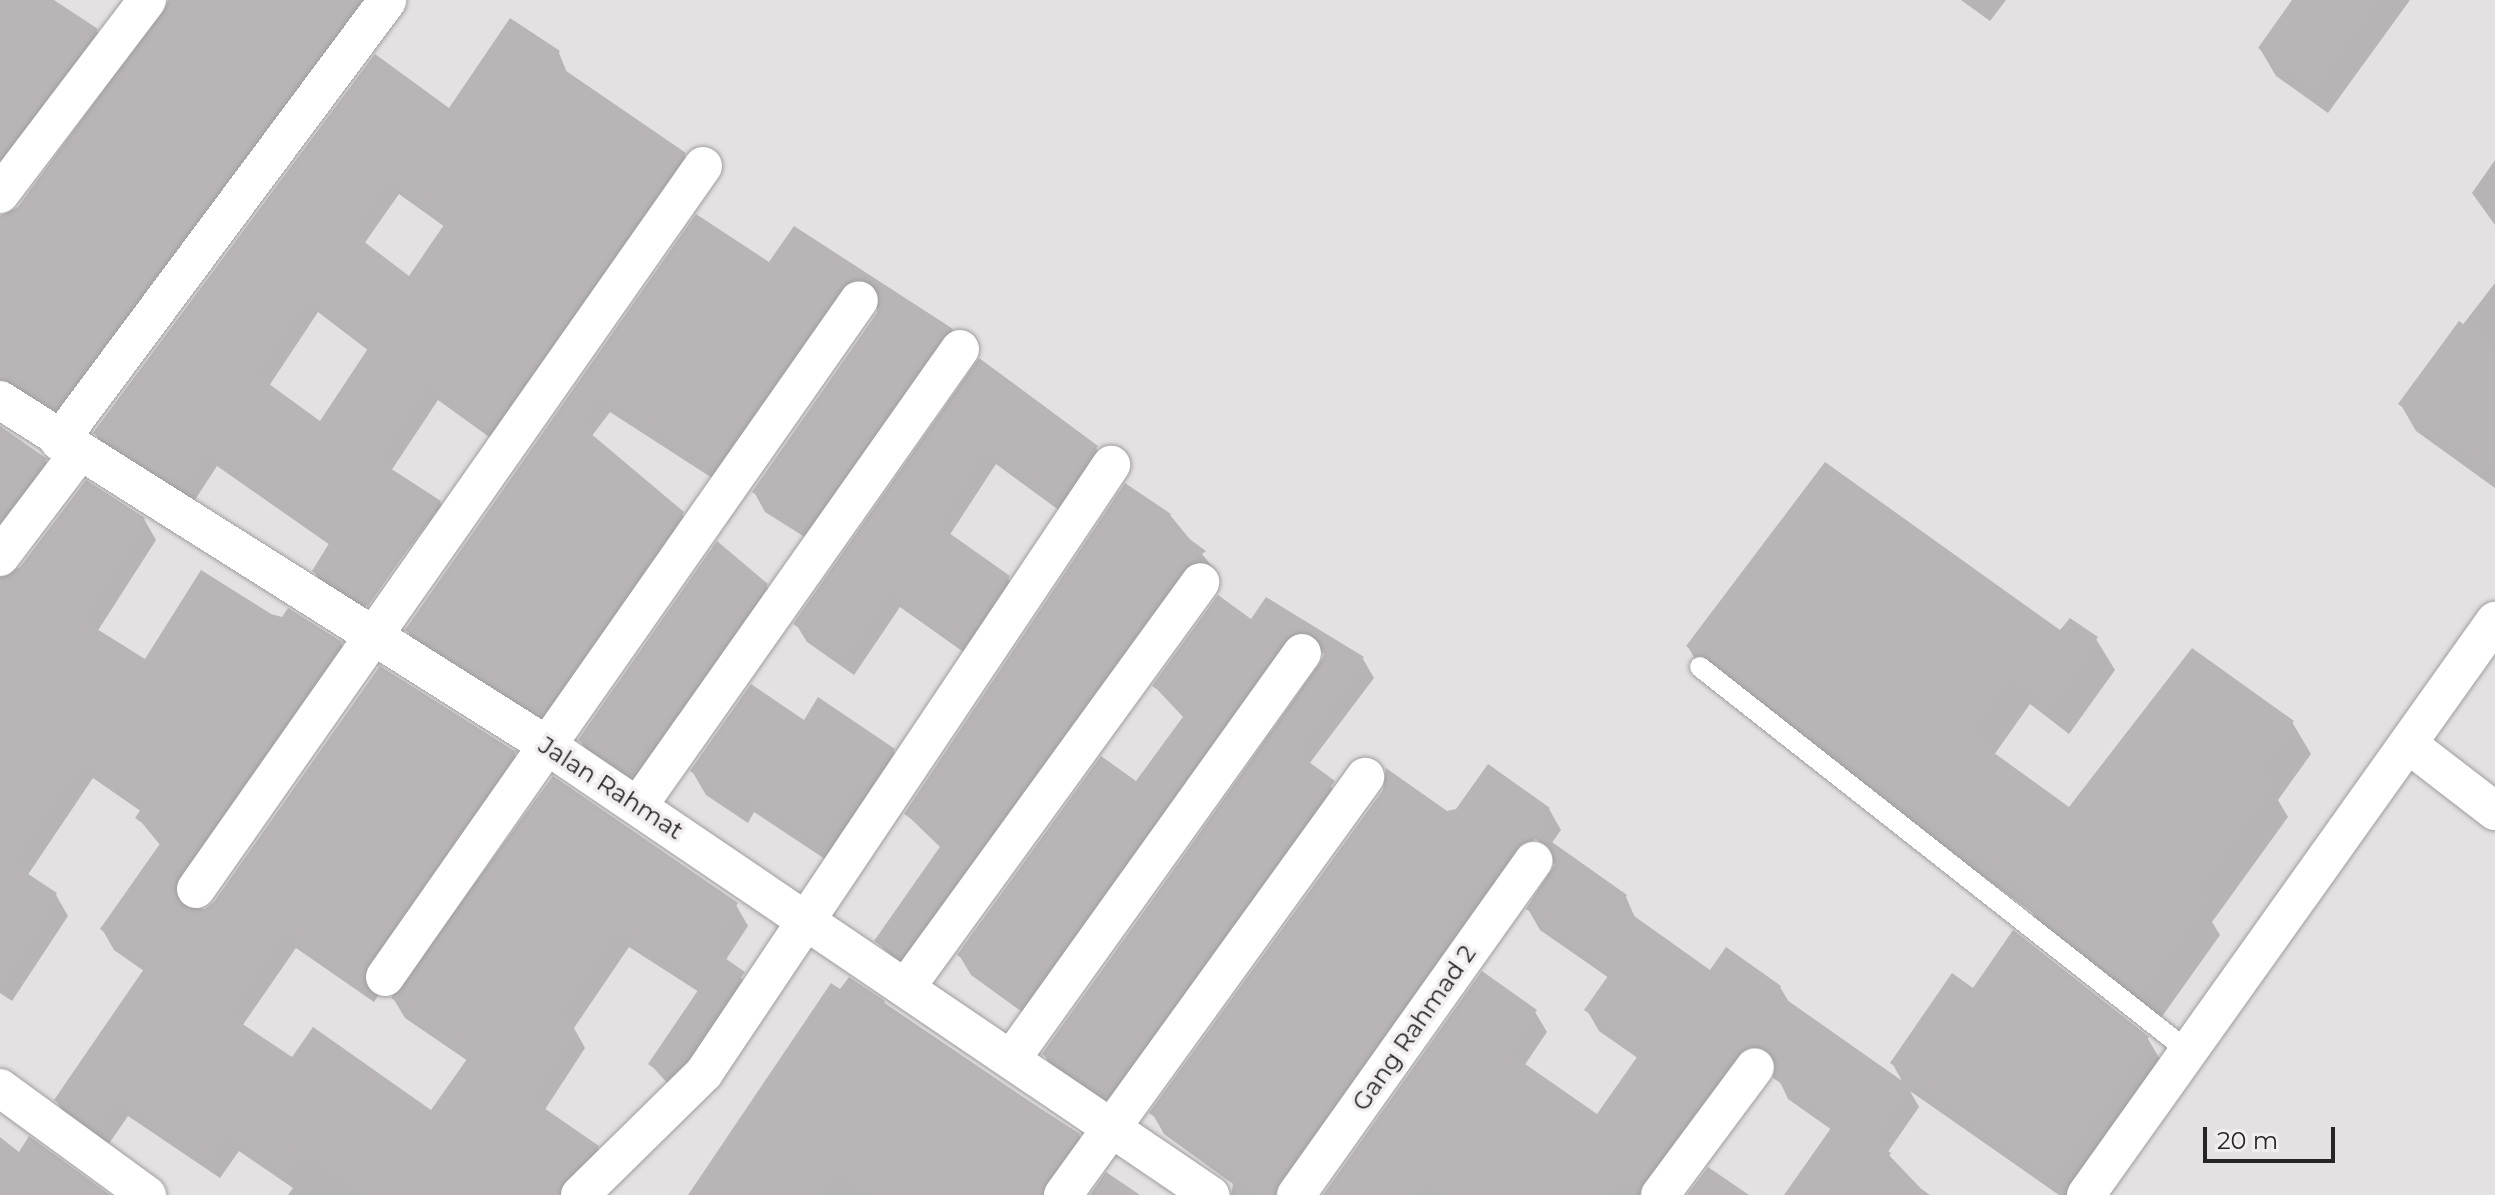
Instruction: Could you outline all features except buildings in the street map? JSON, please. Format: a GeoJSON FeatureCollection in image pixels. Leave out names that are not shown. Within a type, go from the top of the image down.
{"type":"FeatureCollection","features":[{"type":"Feature","properties":{"kind":"street"},"geometry":{"type":"LineString","coordinates":[[0,194],[147,0]]}},
{"type":"Feature","properties":{"kind":"street"},"geometry":{"type":"LineString","coordinates":[[0,557],[68,448],[387,1]]}},
{"type":"Feature","properties":{"kind":"street"},"geometry":{"type":"LineString","coordinates":[[196,889],[703,166]]}},
{"type":"Feature","properties":{"kind":"street"},"geometry":{"type":"LineString","coordinates":[[385,977],[545,744],[859,300]]}},
{"type":"Feature","properties":{"kind":"street"},"geometry":{"type":"LineString","coordinates":[[638,806],[960,349]]}},
{"type":"Feature","properties":{"kind":"street","name":"Jalan Rahmat"},"geometry":{"type":"LineString","coordinates":[[0,400],[68,448],[545,744],[805,915],[1210,1195]]}},
{"type":"Feature","properties":{"kind":"street"},"geometry":{"type":"LineString","coordinates":[[580,1195],[704,1073],[805,915],[1111,465]]}},
{"type":"Feature","properties":{"kind":"street"},"geometry":{"type":"LineString","coordinates":[[907,986],[1200,582]]}},
{"type":"Feature","properties":{"kind":"street"},"geometry":{"type":"LineString","coordinates":[[2086,1195],[2495,621]]}},
{"type":"Feature","properties":{"kind":"street"},"geometry":{"type":"LineString","coordinates":[[1012,1058],[1302,653]]}},
{"type":"Feature","properties":{"kind":"street"},"geometry":{"type":"LineString","coordinates":[[2408,744],[2495,811]]}},
{"type":"Feature","properties":{"kind":"street"},"geometry":{"type":"LineString","coordinates":[[1063,1195],[1365,777]]}},
{"type":"Feature","properties":{"kind":"street","name":"Gang Rahmad 2"},"geometry":{"type":"LineString","coordinates":[[1296,1195],[1533,861]]}},
{"type":"Feature","properties":{"kind":"street"},"geometry":{"type":"LineString","coordinates":[[1660,1195],[1755,1067]]}},
{"type":"Feature","properties":{"kind":"street"},"geometry":{"type":"LineString","coordinates":[[0,1088],[110,1184],[147,1195]]}},
{"type":"Feature","properties":{"kind":"lane"},"geometry":{"type":"LineString","coordinates":[[1700,667],[2188,1051]]}}]}
